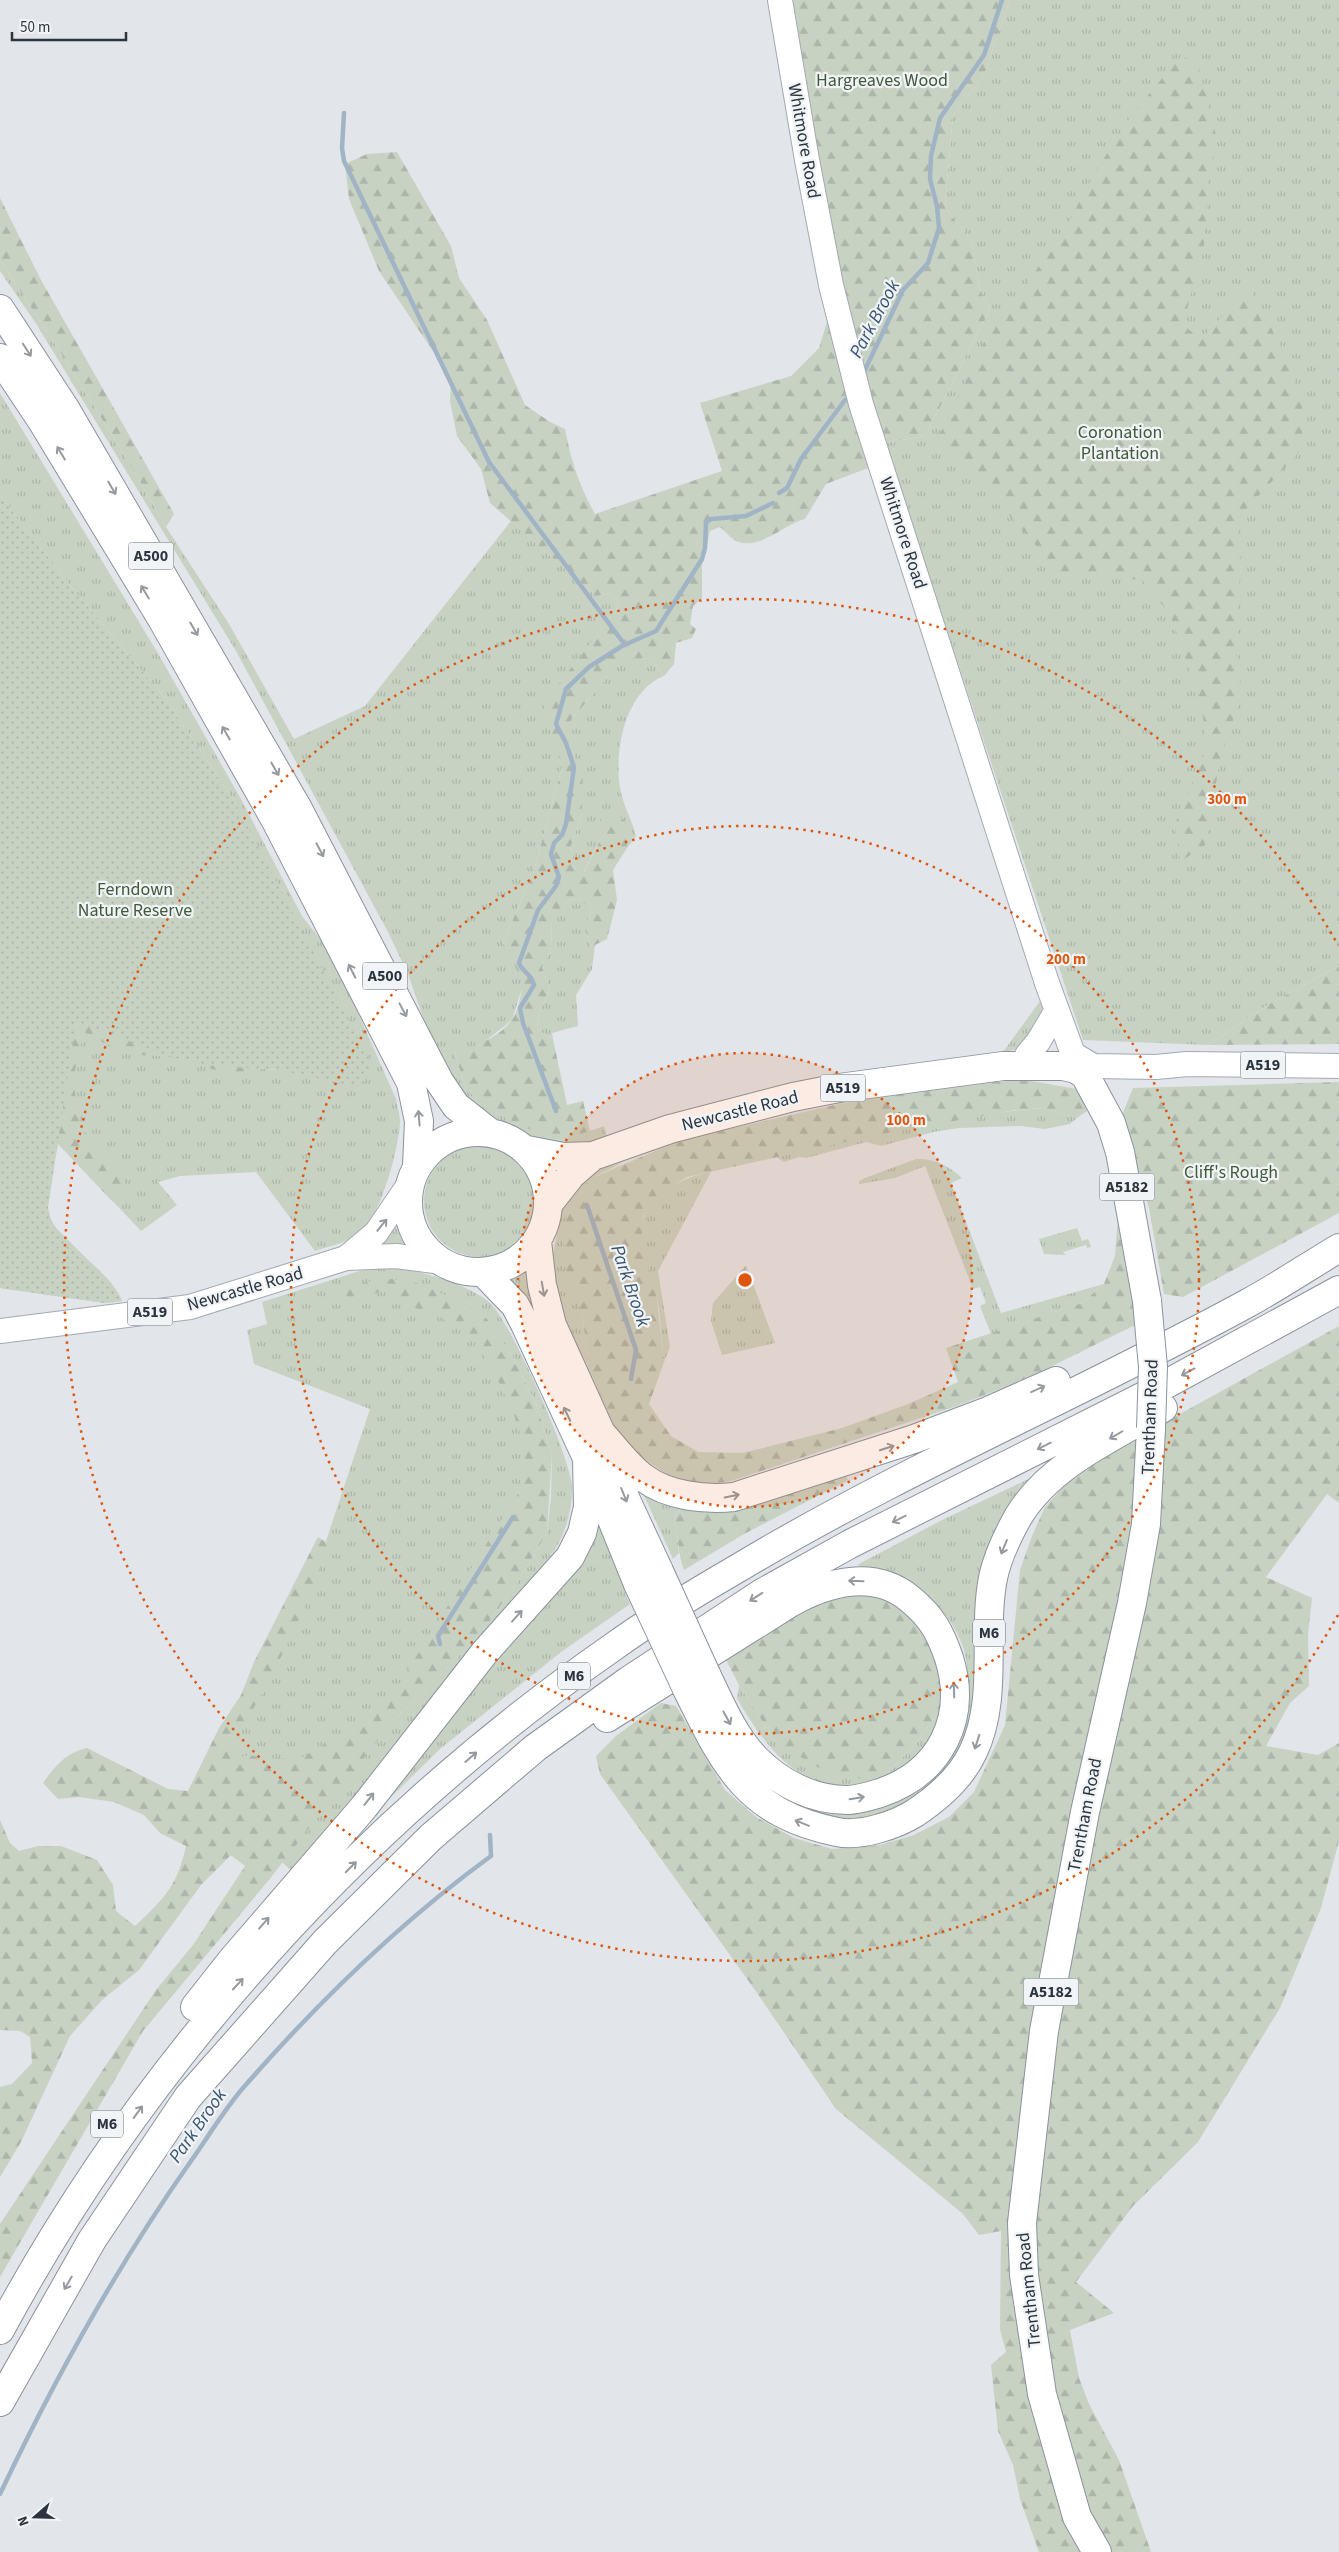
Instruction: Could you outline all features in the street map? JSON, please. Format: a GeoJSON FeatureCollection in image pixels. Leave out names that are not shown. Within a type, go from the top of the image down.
{"type":"FeatureCollection","features":[{"type":"Feature","properties":{"kind":"highway","name":"A500"},"geometry":{"type":"LineString","coordinates":[[0,309],[66,410],[297,807],[439,1082],[456,1106],[489,1132]]}},
{"type":"Feature","properties":{"kind":"highway","name":"A500"},"geometry":{"type":"LineString","coordinates":[[0,358],[42,421],[162,620],[280,830],[411,1083],[420,1121],[414,1175]]}},
{"type":"Feature","properties":{"kind":"highway","name":"Newcastle Road"},"geometry":{"type":"LineString","coordinates":[[980,1071],[1002,1056],[1073,1054]]}},
{"type":"Feature","properties":{"kind":"highway","name":"A5182"},"geometry":{"type":"LineString","coordinates":[[1073,1054],[1088,1078]]}},
{"type":"Feature","properties":{"kind":"highway","name":"Newcastle Road"},"geometry":{"type":"LineString","coordinates":[[526,1150],[563,1157],[593,1156],[670,1129],[792,1097],[839,1088],[980,1071],[1007,1076],[1088,1078]]}},
{"type":"Feature","properties":{"kind":"highway","name":"Trentham Road"},"geometry":{"type":"LineString","coordinates":[[1088,1078],[1111,1123],[1120,1152],[1147,1302],[1153,1366],[1146,1524],[1132,1603],[1085,1812],[1044,2031],[1022,2223],[1024,2275],[1042,2394],[1077,2517],[1097,2552]]}},
{"type":"Feature","properties":{"kind":"highway"},"geometry":{"type":"LineString","coordinates":[[489,1132],[509,1138],[526,1150],[543,1174],[549,1203],[546,1223],[537,1241],[519,1260],[495,1271],[462,1271],[442,1262],[427,1250],[415,1234],[408,1209],[414,1175],[436,1145],[448,1138],[461,1133],[489,1132]]}},
{"type":"Feature","properties":{"kind":"highway","name":"Newcastle Road"},"geometry":{"type":"LineString","coordinates":[[549,1203],[571,1175],[593,1156]]}},
{"type":"Feature","properties":{"kind":"highway","name":"M6"},"geometry":{"type":"LineString","coordinates":[[601,1433],[644,1478],[663,1488],[707,1498],[734,1497],[914,1439],[988,1411],[1066,1377],[1339,1239]]}},
{"type":"Feature","properties":{"kind":"highway","name":"M6"},"geometry":{"type":"LineString","coordinates":[[537,1241],[542,1285],[548,1312],[601,1433],[626,1500],[648,1578]]}},
{"type":"Feature","properties":{"kind":"highway","name":"M6"},"geometry":{"type":"LineString","coordinates":[[0,2330],[32,2271],[78,2196],[168,2069],[230,1993],[296,1922],[398,1820],[513,1721],[614,1646],[742,1566],[908,1476],[1250,1302],[1339,1248]]}},
{"type":"Feature","properties":{"kind":"highway","name":"M6"},"geometry":{"type":"LineString","coordinates":[[483,1272],[514,1305],[522,1318],[587,1458],[648,1578],[696,1680],[709,1734],[730,1768],[751,1792],[776,1812],[806,1825],[841,1833],[873,1830],[905,1819],[932,1802],[955,1781],[973,1752],[984,1720],[994,1577],[1004,1546],[1018,1517],[1036,1492],[1082,1455],[1339,1304]]}},
{"type":"Feature","properties":{"kind":"highway","name":"M6"},"geometry":{"type":"LineString","coordinates":[[0,2402],[92,2240],[188,2097],[325,1942],[431,1837],[535,1748],[628,1681],[762,1593],[942,1497],[1148,1394],[1339,1290]]}},
{"type":"Feature","properties":{"kind":"highway","name":"M6"},"geometry":{"type":"LineString","coordinates":[[0,2302],[100,2135],[144,2071],[232,1960],[364,1807],[485,1652],[570,1557],[582,1533],[588,1507],[587,1458]]}},
{"type":"Feature","properties":{"kind":"highway","name":"M6"},"geometry":{"type":"LineString","coordinates":[[92,2240],[264,2033],[390,1898],[487,1810],[580,1737],[635,1699],[790,1603],[834,1583],[856,1580],[880,1585],[905,1595],[935,1623],[945,1648],[953,1672],[953,1718],[937,1755],[910,1779],[892,1789],[870,1796],[847,1800],[826,1797],[789,1785],[755,1758],[726,1716],[696,1680]]}},
{"type":"Feature","properties":{"kind":"main road","name":"Whitmore Road"},"geometry":{"type":"LineString","coordinates":[[780,0],[806,160],[827,266],[861,404],[1057,1010],[1073,1054]]}},
{"type":"Feature","properties":{"kind":"main road"},"geometry":{"type":"LineString","coordinates":[[1027,1055],[1038,1042],[1057,1010]]}},
{"type":"Feature","properties":{"kind":"main road","name":"Newcastle Road"},"geometry":{"type":"LineString","coordinates":[[1073,1054],[1093,1066],[1156,1067],[1187,1064],[1339,1066]]}},
{"type":"Feature","properties":{"kind":"main road","name":"Newcastle Road"},"geometry":{"type":"LineString","coordinates":[[1088,1078],[1158,1078],[1187,1064]]}},
{"type":"Feature","properties":{"kind":"main road","name":"Newcastle Road"},"geometry":{"type":"LineString","coordinates":[[346,1258],[376,1233],[414,1175]]}},
{"type":"Feature","properties":{"kind":"main road","name":"Newcastle Road"},"geometry":{"type":"LineString","coordinates":[[0,1331],[190,1307],[346,1258],[396,1256],[442,1262]]}},
{"type":"Feature","properties":{"kind":"green space","name":"Hargreaves Wood"},"geometry":{"type":"Polygon","coordinates":[[[787,0],[1010,0],[984,75],[953,115],[945,205],[952,217],[971,239],[980,290],[990,309],[925,436],[885,443],[868,468],[826,484],[805,519],[764,539],[756,542],[739,542],[720,527],[710,531],[702,566],[702,598],[693,606],[690,624],[696,629],[692,638],[676,643],[674,664],[664,676],[651,659],[619,657],[612,672],[571,720],[568,744],[575,759],[583,766],[582,813],[571,846],[575,869],[584,872],[603,835],[599,813],[607,812],[614,814],[627,823],[627,848],[613,870],[617,900],[607,939],[591,947],[585,930],[591,910],[579,898],[568,901],[552,920],[551,948],[542,967],[550,989],[539,1013],[537,1029],[553,1039],[567,1105],[583,1101],[590,1131],[563,1140],[550,1139],[479,1105],[466,1087],[454,1053],[478,1045],[493,1037],[512,1020],[516,1011],[523,982],[503,942],[533,874],[562,767],[543,704],[620,605],[611,593],[596,596],[490,503],[481,469],[457,436],[450,401],[451,378],[379,271],[349,199],[345,164],[367,154],[397,152],[451,246],[459,278],[487,320],[525,405],[550,422],[565,429],[576,473],[595,514],[722,471],[700,403],[791,376],[819,348],[838,287],[787,0]]]}},
{"type":"Feature","properties":{"kind":"green space"},"geometry":{"type":"Polygon","coordinates":[[[1010,0],[1339,0],[1339,966],[1266,1006],[1209,1045],[1083,1040],[885,443],[925,436],[990,309],[980,290],[971,239],[952,217],[945,205],[953,115],[984,75],[1010,0]]]}},
{"type":"Feature","properties":{"kind":"green space","name":"Coronation Plantation"},"geometry":{"type":"Polygon","coordinates":[[[1181,56],[1198,64],[1217,139],[1208,185],[1204,245],[1183,325],[1201,339],[1250,286],[1284,353],[1302,402],[1303,448],[1235,521],[1241,553],[1236,651],[1242,694],[1221,755],[1205,845],[1180,862],[1175,824],[1207,746],[1201,703],[1170,614],[1142,580],[1059,572],[973,474],[935,444],[995,319],[1020,293],[1063,233],[1094,174],[1133,113],[1181,56]]]}},
{"type":"Feature","properties":{"kind":"green space"},"geometry":{"type":"Polygon","coordinates":[[[0,198],[41,280],[174,514],[166,527],[65,359],[0,260],[0,198]]]}},
{"type":"Feature","properties":{"kind":"green space"},"geometry":{"type":"Polygon","coordinates":[[[0,260],[65,359],[166,527],[229,624],[294,739],[365,706],[511,521],[596,596],[611,593],[620,605],[544,704],[562,767],[533,874],[503,942],[524,982],[512,1020],[478,1047],[454,1053],[466,1087],[550,1139],[563,1140],[604,1126],[608,1140],[580,1148],[547,1146],[492,1116],[462,1093],[430,1037],[408,974],[388,932],[236,651],[35,322],[0,271],[0,260]]]}},
{"type":"Feature","properties":{"kind":"green space"},"geometry":{"type":"Polygon","coordinates":[[[0,393],[156,650],[241,799],[302,916],[332,954],[396,1099],[400,1119],[399,1133],[388,1180],[382,1197],[368,1223],[361,1232],[346,1241],[315,1251],[256,1172],[180,1176],[158,1182],[177,1205],[141,1231],[58,1143],[76,1021],[206,1065],[279,1070],[236,804],[165,698],[73,589],[0,495],[0,393]]]}},
{"type":"Feature","properties":{"kind":"green space","name":"Ferndown Nature Reserve"},"geometry":{"type":"Polygon","coordinates":[[[0,495],[73,589],[165,698],[236,804],[374,1069],[358,1087],[279,1070],[206,1065],[171,1057],[76,1021],[48,1208],[52,1224],[110,1282],[122,1301],[105,1303],[0,1288],[0,495]]]}},
{"type":"Feature","properties":{"kind":"green space"},"geometry":{"type":"Polygon","coordinates":[[[618,656],[651,659],[664,676],[640,694],[631,708],[621,740],[619,757],[620,788],[636,836],[627,848],[627,823],[603,835],[583,873],[575,869],[571,846],[582,813],[582,792],[567,739],[571,720],[612,672],[618,656]]]}},
{"type":"Feature","properties":{"kind":"green space"},"geometry":{"type":"Polygon","coordinates":[[[579,898],[591,910],[585,930],[591,947],[595,945],[592,969],[576,995],[578,1026],[552,1033],[553,1039],[537,1029],[539,1013],[550,989],[542,967],[551,948],[552,919],[568,901],[579,898]]]}},
{"type":"Feature","properties":{"kind":"green space"},"geometry":{"type":"Polygon","coordinates":[[[1339,966],[1339,1044],[1209,1045],[1266,1006],[1339,966]]]}},
{"type":"Feature","properties":{"kind":"green space"},"geometry":{"type":"Polygon","coordinates":[[[1043,997],[1046,1006],[1027,1047],[1003,1052],[1043,997]]]}},
{"type":"Feature","properties":{"kind":"green space"},"geometry":{"type":"Polygon","coordinates":[[[58,1000],[253,1042],[261,1074],[233,1075],[171,1057],[139,1055],[106,1044],[84,1032],[73,1079],[80,1126],[112,1162],[125,1183],[113,1202],[58,1144],[49,1186],[48,1209],[52,1221],[59,1232],[106,1277],[116,1289],[122,1301],[105,1303],[0,1288],[0,1189],[58,1000]]]}},
{"type":"Feature","properties":{"kind":"green space"},"geometry":{"type":"Polygon","coordinates":[[[1025,1080],[1077,1089],[1087,1111],[1077,1118],[1044,1108],[1015,1110],[881,1134],[687,1177],[656,1198],[643,1216],[641,1245],[656,1291],[664,1362],[649,1404],[671,1436],[698,1452],[743,1453],[842,1428],[908,1404],[958,1382],[946,1348],[1082,1303],[1104,1284],[1115,1256],[1118,1214],[1133,1293],[1135,1325],[1032,1376],[957,1406],[728,1482],[703,1484],[674,1479],[637,1454],[616,1430],[588,1367],[583,1317],[565,1266],[563,1226],[571,1201],[592,1178],[681,1140],[843,1103],[969,1083],[1025,1080]]]}},
{"type":"Feature","properties":{"kind":"green space","name":"Cliff's Rough"},"geometry":{"type":"Polygon","coordinates":[[[1339,1082],[1339,1213],[1183,1297],[1164,1294],[1149,1208],[1122,1115],[1133,1088],[1339,1082]]]}},
{"type":"Feature","properties":{"kind":"green space"},"geometry":{"type":"Polygon","coordinates":[[[1044,1108],[1077,1118],[1070,1124],[1045,1129],[1021,1126],[959,1128],[933,1132],[881,1146],[866,1142],[784,1162],[776,1157],[943,1121],[977,1115],[1044,1108]]]}},
{"type":"Feature","properties":{"kind":"green space"},"geometry":{"type":"Polygon","coordinates":[[[480,1145],[501,1149],[520,1161],[532,1180],[536,1201],[532,1222],[520,1241],[501,1253],[480,1257],[459,1253],[440,1241],[428,1222],[424,1201],[428,1180],[440,1161],[459,1149],[480,1145]]]}},
{"type":"Feature","properties":{"kind":"green space"},"geometry":{"type":"Polygon","coordinates":[[[916,1159],[929,1160],[941,1164],[962,1178],[951,1183],[1001,1313],[1104,1284],[1082,1303],[991,1334],[980,1306],[986,1303],[980,1287],[973,1289],[925,1166],[895,1178],[859,1184],[859,1181],[865,1178],[916,1159]]]}},
{"type":"Feature","properties":{"kind":"green space"},"geometry":{"type":"Polygon","coordinates":[[[622,1163],[592,1178],[577,1297],[583,1317],[588,1367],[566,1323],[551,1266],[563,1202],[587,1174],[622,1163]]]}},
{"type":"Feature","properties":{"kind":"green space"},"geometry":{"type":"Polygon","coordinates":[[[711,1172],[658,1271],[670,1347],[664,1362],[657,1298],[643,1257],[640,1230],[650,1205],[660,1195],[683,1180],[711,1172]]]}},
{"type":"Feature","properties":{"kind":"green space"},"geometry":{"type":"Polygon","coordinates":[[[396,1227],[407,1251],[376,1249],[393,1228],[396,1227]]]}},
{"type":"Feature","properties":{"kind":"green space"},"geometry":{"type":"Polygon","coordinates":[[[1077,1228],[1082,1241],[1088,1239],[1091,1247],[1087,1248],[1086,1245],[1063,1252],[1066,1255],[1044,1254],[1039,1239],[1077,1228]]]}},
{"type":"Feature","properties":{"kind":"green space"},"geometry":{"type":"Polygon","coordinates":[[[746,1265],[775,1343],[722,1355],[711,1321],[713,1303],[746,1265]]]}},
{"type":"Feature","properties":{"kind":"green space"},"geometry":{"type":"Polygon","coordinates":[[[389,1267],[441,1278],[479,1295],[489,1302],[499,1314],[538,1389],[561,1446],[572,1485],[570,1510],[555,1550],[327,1834],[294,1873],[282,1862],[268,1881],[182,1822],[309,1592],[370,1409],[254,1364],[247,1330],[267,1324],[262,1302],[369,1268],[389,1267]],[[414,1282],[346,1301],[384,1291],[414,1297],[503,1360],[537,1462],[393,1721],[478,1637],[518,1581],[547,1533],[551,1497],[552,1454],[536,1404],[511,1353],[414,1282]]]}},
{"type":"Feature","properties":{"kind":"green space"},"geometry":{"type":"Polygon","coordinates":[[[531,1268],[655,1570],[507,1280],[531,1268]]]}},
{"type":"Feature","properties":{"kind":"green space"},"geometry":{"type":"Polygon","coordinates":[[[392,1279],[414,1282],[457,1300],[487,1319],[511,1353],[536,1404],[552,1454],[547,1533],[518,1581],[478,1637],[391,1723],[268,1881],[143,2031],[0,2277],[0,2224],[156,1990],[193,1945],[245,1866],[231,1855],[201,1885],[139,1970],[102,2000],[70,2036],[21,2142],[0,2177],[0,2087],[12,2084],[32,2063],[30,2037],[20,2031],[0,2030],[0,1820],[10,1843],[19,1851],[38,1846],[61,1846],[97,1860],[113,1885],[116,1911],[135,1926],[162,1899],[174,1882],[186,1846],[160,1833],[144,1815],[114,1802],[79,1797],[58,1799],[43,1783],[52,1771],[73,1753],[87,1748],[168,1789],[188,1791],[219,1728],[241,1695],[254,1662],[318,1537],[329,1544],[316,1580],[285,1649],[242,1729],[233,1759],[249,1755],[270,1759],[301,1758],[347,1731],[389,1700],[519,1492],[524,1444],[514,1415],[495,1374],[474,1341],[442,1318],[402,1303],[384,1291],[346,1302],[347,1288],[374,1280],[392,1279]]]}},
{"type":"Feature","properties":{"kind":"green space"},"geometry":{"type":"Polygon","coordinates":[[[1339,1326],[1339,1503],[1327,1494],[1266,1577],[1312,1598],[1308,1634],[1309,1686],[1290,1703],[1266,1746],[1318,1755],[1339,1743],[1339,1841],[1321,1908],[1280,2008],[1198,2142],[1133,2206],[1076,2282],[1114,2313],[1070,2330],[1079,2378],[1089,2404],[1119,2460],[1151,2552],[1039,2552],[1020,2499],[1013,2465],[998,2431],[991,2365],[1006,2352],[1000,2329],[1001,2231],[979,2235],[963,2214],[836,2109],[755,1990],[600,1774],[596,1756],[616,1736],[661,1703],[676,1706],[725,1790],[756,1817],[794,1838],[832,1849],[880,1845],[914,1835],[949,1817],[974,1792],[1005,1725],[1020,1570],[1045,1507],[1067,1483],[1097,1460],[1339,1326]]]}},
{"type":"Feature","properties":{"kind":"green space"},"geometry":{"type":"Polygon","coordinates":[[[842,1468],[848,1480],[744,1534],[684,1570],[680,1557],[674,1516],[685,1506],[842,1468]]]}},
{"type":"Feature","properties":{"kind":"green space"},"geometry":{"type":"Polygon","coordinates":[[[1037,1475],[1024,1492],[979,1702],[956,1764],[902,1811],[845,1822],[807,1815],[760,1786],[741,1751],[869,1808],[967,1704],[966,1657],[957,1633],[948,1618],[936,1604],[908,1584],[891,1576],[857,1565],[942,1520],[1037,1475]]]}},
{"type":"Feature","properties":{"kind":"green space"},"geometry":{"type":"Polygon","coordinates":[[[642,1491],[685,1506],[674,1516],[679,1553],[673,1559],[642,1491]]]}},
{"type":"Feature","properties":{"kind":"green space"},"geometry":{"type":"Polygon","coordinates":[[[596,1512],[631,1586],[624,1590],[630,1604],[561,1652],[440,1749],[388,1800],[386,1797],[577,1563],[596,1512]]]}},
{"type":"Feature","properties":{"kind":"green space"},"geometry":{"type":"Polygon","coordinates":[[[847,1591],[886,1597],[905,1609],[930,1638],[942,1676],[938,1713],[916,1743],[889,1772],[863,1779],[837,1775],[815,1766],[775,1741],[739,1685],[723,1654],[751,1636],[847,1591]]]}},
{"type":"Feature","properties":{"kind":"green space"},"geometry":{"type":"Polygon","coordinates":[[[898,1600],[946,1703],[930,1743],[923,1754],[912,1765],[884,1778],[851,1786],[832,1786],[814,1781],[797,1772],[782,1760],[757,1730],[737,1698],[739,1685],[775,1741],[889,1772],[916,1743],[938,1713],[898,1600]]]}},
{"type":"Feature","properties":{"kind":"waterway","name":"Park Brook"},"geometry":{"type":"LineString","coordinates":[[863,374],[903,290],[928,263],[939,228],[937,206],[930,179],[931,156],[940,118],[984,55],[1002,0]]}},
{"type":"Feature","properties":{"kind":"waterway"},"geometry":{"type":"LineString","coordinates":[[344,113],[342,148],[344,161],[489,462],[625,645]]}},
{"type":"Feature","properties":{"kind":"waterway","name":"Park Brook"},"geometry":{"type":"LineString","coordinates":[[779,493],[787,488],[801,459],[845,400]]}},
{"type":"Feature","properties":{"kind":"waterway","name":"Park Brook"},"geometry":{"type":"LineString","coordinates":[[556,1111],[523,1023],[520,1008],[534,985],[519,963],[538,910],[556,886],[559,877],[551,854],[554,843],[562,835],[566,824],[574,767],[566,743],[556,724],[566,689],[589,667],[622,646],[656,631],[702,559],[705,548],[706,522],[711,519],[746,516],[773,503]]}},
{"type":"Feature","properties":{"kind":"waterway","name":"Park Brook"},"geometry":{"type":"LineString","coordinates":[[587,1205],[636,1350],[631,1379]]}},
{"type":"Feature","properties":{"kind":"waterway","name":"Park Brook"},"geometry":{"type":"LineString","coordinates":[[440,1644],[438,1636],[513,1517]]}},
{"type":"Feature","properties":{"kind":"waterway","name":"Park Brook"},"geometry":{"type":"LineString","coordinates":[[0,2494],[88,2323],[138,2241],[229,2105],[271,2056],[330,1994],[424,1908],[491,1856],[490,1835]]}}]}
